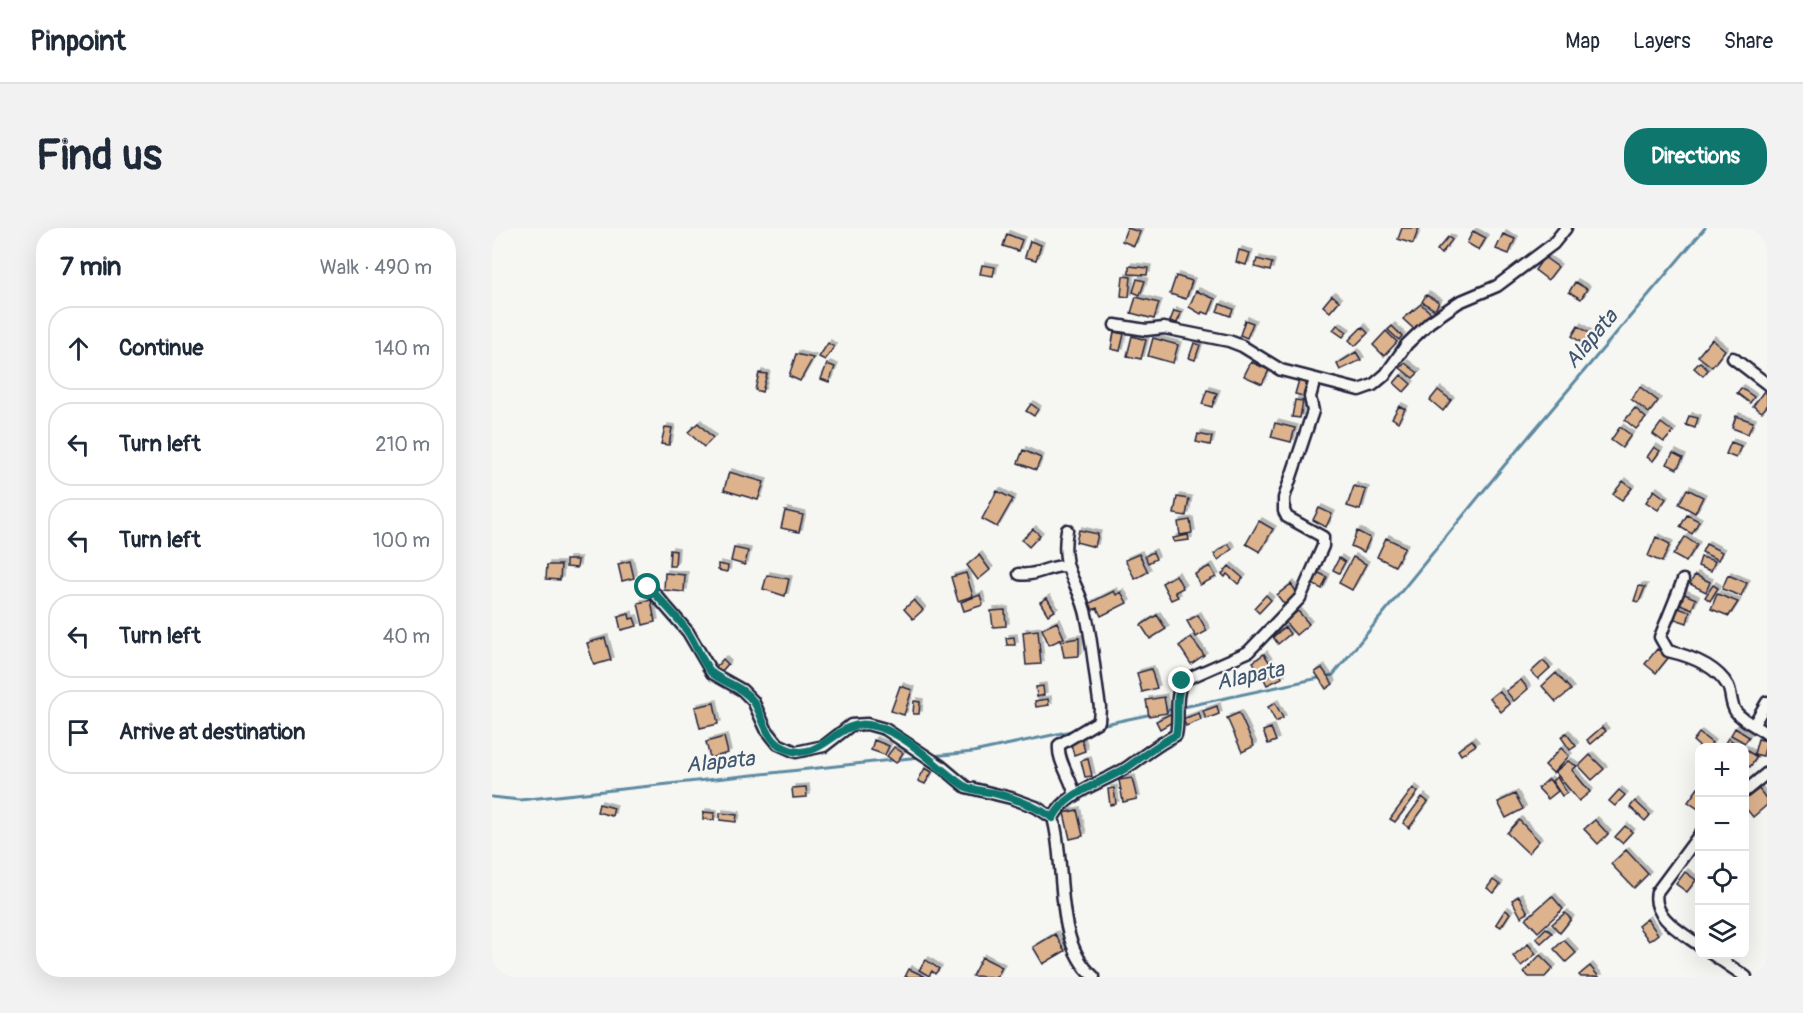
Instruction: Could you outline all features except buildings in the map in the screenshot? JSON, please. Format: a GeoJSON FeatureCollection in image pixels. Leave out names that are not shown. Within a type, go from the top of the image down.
{"type":"FeatureCollection","features":[{"type":"Feature","properties":{"kind":"street"},"geometry":{"type":"LineString","coordinates":[[1115,325],[1146,330],[1164,328],[1229,341],[1242,346],[1281,370],[1352,390],[1372,385],[1386,374],[1407,344],[1430,322],[1459,302],[1497,286],[1553,244],[1566,228]]}},
{"type":"Feature","properties":{"kind":"street"},"geometry":{"type":"LineString","coordinates":[[1733,358],[1767,384]]}},
{"type":"Feature","properties":{"kind":"street"},"geometry":{"type":"LineString","coordinates":[[1053,818],[1075,796],[1128,766],[1149,749],[1176,735],[1179,721],[1176,697],[1182,681],[1248,652],[1300,598],[1323,546],[1323,537],[1287,517],[1284,498],[1313,411],[1310,397],[1315,379]]}},
{"type":"Feature","properties":{"kind":"street"},"geometry":{"type":"LineString","coordinates":[[1067,530],[1064,544],[1066,566],[1080,592],[1088,619],[1100,707],[1099,721],[1059,745],[1058,753],[1072,780],[1075,796]]}},
{"type":"Feature","properties":{"kind":"street"},"geometry":{"type":"LineString","coordinates":[[1019,574],[1028,576],[1056,565],[1066,566]]}},
{"type":"Feature","properties":{"kind":"street"},"geometry":{"type":"LineString","coordinates":[[1683,580],[1660,637],[1668,651],[1702,661],[1721,678],[1729,687],[1732,705],[1738,715],[1767,734]]}},
{"type":"Feature","properties":{"kind":"street"},"geometry":{"type":"LineString","coordinates":[[648,587],[688,632],[712,673],[742,690],[753,701],[766,729],[778,744],[796,752],[824,746],[850,725],[867,724],[885,729],[941,766],[966,787],[1011,798],[1036,807],[1053,818],[1060,839],[1061,892],[1071,938],[1080,959],[1094,977]]}},
{"type":"Feature","properties":{"kind":"street"},"geometry":{"type":"LineString","coordinates":[[1754,724],[1767,702]]}},
{"type":"Feature","properties":{"kind":"street"},"geometry":{"type":"LineString","coordinates":[[1749,788],[1767,773]]}},
{"type":"Feature","properties":{"kind":"street"},"geometry":{"type":"LineString","coordinates":[[1695,841],[1657,892],[1655,899],[1657,908],[1663,917],[1695,942]]}},
{"type":"Feature","properties":{"kind":"street"},"geometry":{"type":"LineString","coordinates":[[1719,959],[1746,977]]}},
{"type":"Feature","properties":{"kind":"waterway","name":"Alapata"},"geometry":{"type":"LineString","coordinates":[[1165,711],[1333,675],[1503,467],[1705,228]]}},
{"type":"Feature","properties":{"kind":"waterway","name":"Alapata"},"geometry":{"type":"LineString","coordinates":[[1100,725],[1152,714]]}},
{"type":"Feature","properties":{"kind":"waterway","name":"Alapata"},"geometry":{"type":"LineString","coordinates":[[932,756],[973,752],[1076,730]]}},
{"type":"Feature","properties":{"kind":"waterway","name":"Alapata"},"geometry":{"type":"LineString","coordinates":[[492,797],[520,800],[920,757]]}},
{"type":"Feature","properties":{"kind":"route"},"geometry":{"type":"LineString","coordinates":[[648,587],[688,632],[712,673],[726,679],[753,701],[766,729],[778,744],[796,752],[824,746],[850,725],[867,724],[885,729],[920,751],[966,787],[1011,798],[1036,807],[1053,818],[1055,813],[1081,791],[1128,766],[1149,749],[1176,735],[1179,721],[1176,697],[1182,681]]}}]}
